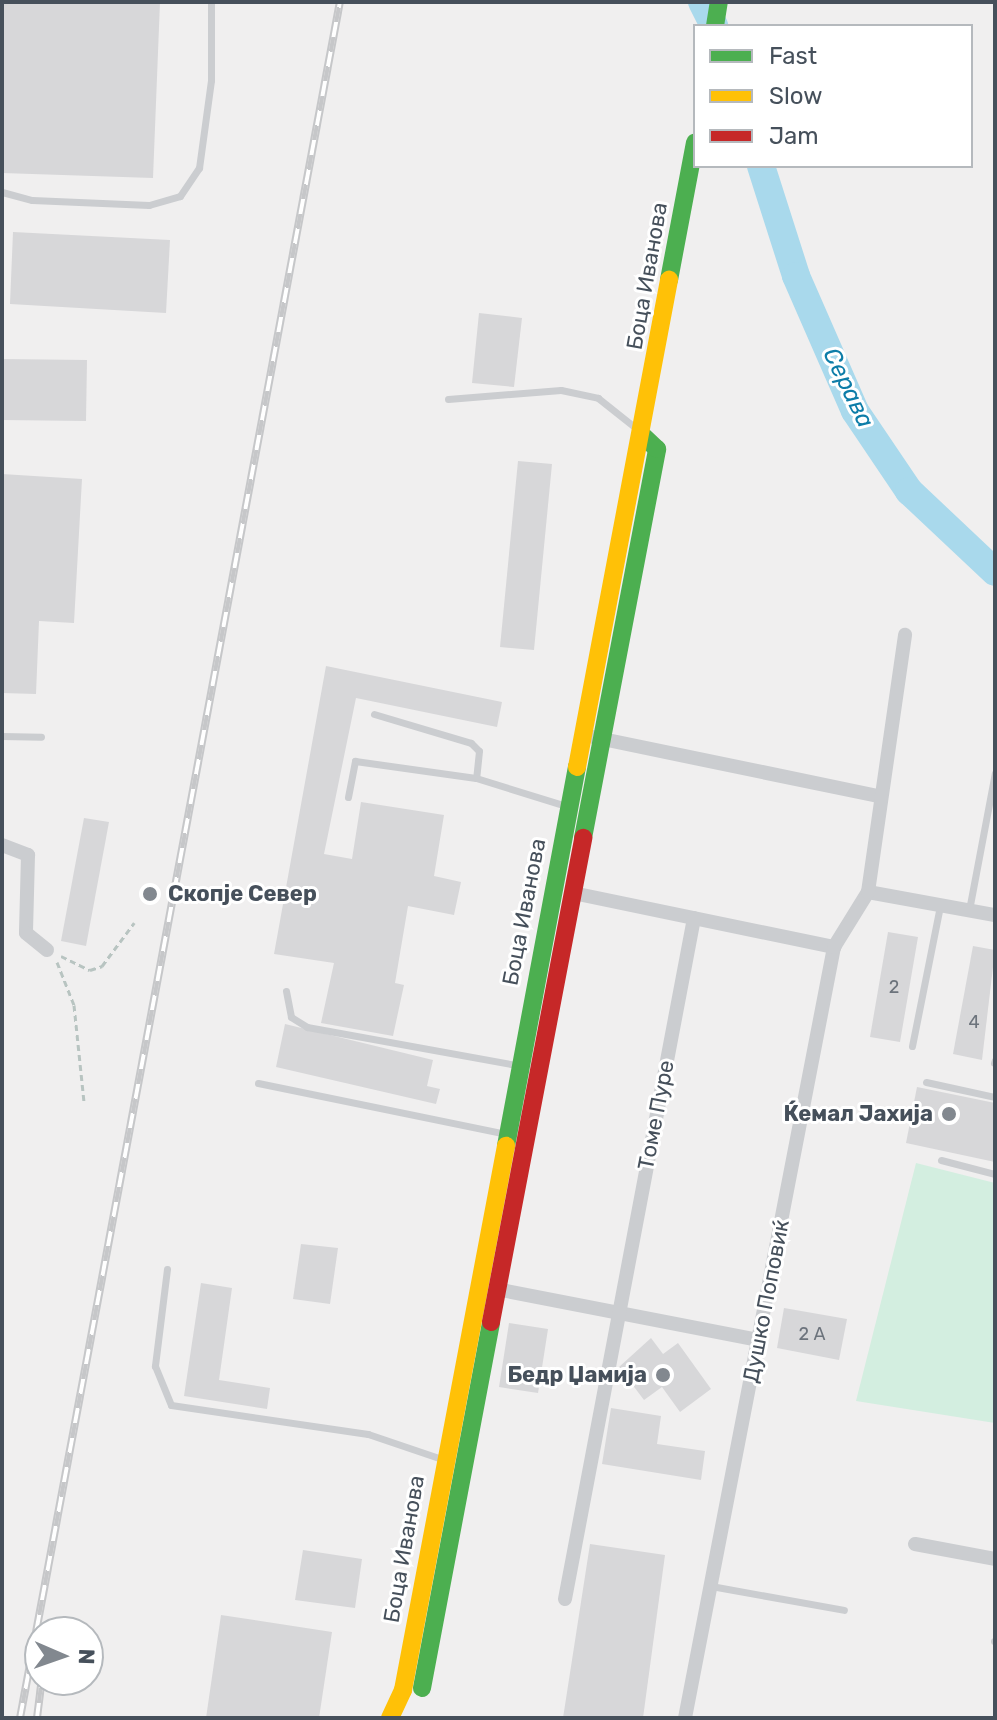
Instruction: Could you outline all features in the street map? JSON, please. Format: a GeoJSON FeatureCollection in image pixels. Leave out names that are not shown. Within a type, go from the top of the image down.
{"type":"FeatureCollection","features":[{"type":"Feature","properties":{"kind":"street"},"geometry":{"type":"LineString","coordinates":[[715,24],[719,2]]}},
{"type":"Feature","properties":{"kind":"street","name":"Боца Иванова"},"geometry":{"type":"LineString","coordinates":[[406,1718],[445,1460],[512,1161],[507,1134],[642,435],[693,153]]}},
{"type":"Feature","properties":{"kind":"street"},"geometry":{"type":"LineString","coordinates":[[412,1689],[496,1289],[512,1161],[573,893],[657,449],[642,435]]}},
{"type":"Feature","properties":{"kind":"street"},"geometry":{"type":"LineString","coordinates":[[905,635],[878,796],[868,892],[995,915]]}},
{"type":"Feature","properties":{"kind":"street"},"geometry":{"type":"LineString","coordinates":[[582,734],[878,796]]}},
{"type":"Feature","properties":{"kind":"street"},"geometry":{"type":"LineString","coordinates":[[2,845],[28,855],[26,933],[47,950]]}},
{"type":"Feature","properties":{"kind":"street","name":"Душко Поповиќ"},"geometry":{"type":"LineString","coordinates":[[685,1718],[834,947],[868,892]]}},
{"type":"Feature","properties":{"kind":"street"},"geometry":{"type":"LineString","coordinates":[[573,893],[834,947]]}},
{"type":"Feature","properties":{"kind":"street","name":"Томе Пуре"},"geometry":{"type":"LineString","coordinates":[[565,1599],[694,918]]}},
{"type":"Feature","properties":{"kind":"street"},"geometry":{"type":"LineString","coordinates":[[496,1289],[759,1340]]}},
{"type":"Feature","properties":{"kind":"street"},"geometry":{"type":"LineString","coordinates":[[915,1544],[995,1559]]}},
{"type":"Feature","properties":{"kind":"street","name":"Боца Иванова"},"geometry":{"type":"LineString","coordinates":[[390,1718],[412,1689]]}},
{"type":"Feature","properties":{"kind":"lane"},"geometry":{"type":"LineString","coordinates":[[2,192],[32,200],[149,205],[180,196],[199,168],[211,80],[211,2]]}},
{"type":"Feature","properties":{"kind":"lane"},"geometry":{"type":"LineString","coordinates":[[448,399],[561,390],[598,398],[623,412],[642,435]]}},
{"type":"Feature","properties":{"kind":"lane"},"geometry":{"type":"LineString","coordinates":[[374,714],[471,743],[479,751],[476,778]]}},
{"type":"Feature","properties":{"kind":"lane"},"geometry":{"type":"LineString","coordinates":[[2,736],[41,737]]}},
{"type":"Feature","properties":{"kind":"lane"},"geometry":{"type":"LineString","coordinates":[[348,797],[355,761],[476,778],[568,807]]}},
{"type":"Feature","properties":{"kind":"lane"},"geometry":{"type":"LineString","coordinates":[[969,910],[995,773]]}},
{"type":"Feature","properties":{"kind":"lane"},"geometry":{"type":"LineString","coordinates":[[912,1046],[940,904]]}},
{"type":"Feature","properties":{"kind":"lane"},"geometry":{"type":"LineString","coordinates":[[286,991],[291,1017],[307,1027],[520,1065]]}},
{"type":"Feature","properties":{"kind":"lane"},"geometry":{"type":"LineString","coordinates":[[926,1082],[995,1097]]}},
{"type":"Feature","properties":{"kind":"lane"},"geometry":{"type":"LineString","coordinates":[[258,1083],[507,1134]]}},
{"type":"Feature","properties":{"kind":"lane"},"geometry":{"type":"LineString","coordinates":[[941,1160],[995,1174]]}},
{"type":"Feature","properties":{"kind":"lane"},"geometry":{"type":"LineString","coordinates":[[167,1269],[155,1366],[171,1405],[368,1434],[445,1460]]}},
{"type":"Feature","properties":{"kind":"lane"},"geometry":{"type":"LineString","coordinates":[[709,1586],[844,1610]]}},
{"type":"Feature","properties":{"kind":"path"},"geometry":{"type":"LineString","coordinates":[[47,950],[90,970],[102,966],[134,923]]}},
{"type":"Feature","properties":{"kind":"path"},"geometry":{"type":"LineString","coordinates":[[47,950],[74,1005],[84,1102]]}},
{"type":"Feature","properties":{"kind":"green space"},"geometry":{"type":"Polygon","coordinates":[[[916,1163],[995,1183],[995,1423],[856,1401],[916,1163]]]}},
{"type":"Feature","properties":{"kind":"building"},"geometry":{"type":"Polygon","coordinates":[[[2,2],[160,2],[153,178],[2,173],[2,2]]]}},
{"type":"Feature","properties":{"kind":"building"},"geometry":{"type":"Polygon","coordinates":[[[13,232],[170,240],[166,313],[10,304],[13,232]]]}},
{"type":"Feature","properties":{"kind":"building"},"geometry":{"type":"Polygon","coordinates":[[[479,313],[522,318],[514,387],[472,383],[479,313]]]}},
{"type":"Feature","properties":{"kind":"building"},"geometry":{"type":"Polygon","coordinates":[[[2,359],[87,360],[86,421],[2,420],[2,359]]]}},
{"type":"Feature","properties":{"kind":"building"},"geometry":{"type":"Polygon","coordinates":[[[518,461],[552,464],[534,650],[500,647],[518,461]]]}},
{"type":"Feature","properties":{"kind":"building"},"geometry":{"type":"Polygon","coordinates":[[[2,474],[82,479],[74,623],[39,621],[36,694],[2,693],[2,474]]]}},
{"type":"Feature","properties":{"kind":"building"},"geometry":{"type":"Polygon","coordinates":[[[326,666],[502,702],[497,727],[356,698],[324,854],[352,859],[361,802],[444,815],[434,876],[461,882],[454,915],[408,906],[395,983],[404,985],[393,1036],[321,1023],[334,963],[274,954],[326,666]]]}},
{"type":"Feature","properties":{"kind":"building"},"geometry":{"type":"Polygon","coordinates":[[[84,818],[109,822],[86,946],[61,941],[84,818]]]}},
{"type":"Feature","properties":{"kind":"building"},"geometry":{"type":"Polygon","coordinates":[[[888,932],[918,937],[900,1042],[870,1037],[888,932]]]}},
{"type":"Feature","properties":{"kind":"building"},"geometry":{"type":"Polygon","coordinates":[[[973,946],[995,950],[982,1060],[953,1054],[973,946]]]}},
{"type":"Feature","properties":{"kind":"building"},"geometry":{"type":"Polygon","coordinates":[[[285,1024],[433,1060],[427,1086],[440,1089],[436,1104],[276,1067],[285,1024]]]}},
{"type":"Feature","properties":{"kind":"building"},"geometry":{"type":"Polygon","coordinates":[[[917,1087],[995,1103],[995,1162],[906,1143],[917,1087]]]}},
{"type":"Feature","properties":{"kind":"building"},"geometry":{"type":"Polygon","coordinates":[[[301,1244],[338,1248],[330,1304],[293,1299],[301,1244]]]}},
{"type":"Feature","properties":{"kind":"building"},"geometry":{"type":"Polygon","coordinates":[[[201,1283],[232,1288],[219,1380],[270,1388],[267,1409],[184,1396],[201,1283]]]}},
{"type":"Feature","properties":{"kind":"building"},"geometry":{"type":"Polygon","coordinates":[[[784,1308],[847,1319],[839,1360],[777,1348],[784,1308]]]}},
{"type":"Feature","properties":{"kind":"building"},"geometry":{"type":"Polygon","coordinates":[[[509,1323],[548,1329],[538,1393],[499,1387],[509,1323]]]}},
{"type":"Feature","properties":{"kind":"building","name":"Бедр Џамија"},"geometry":{"type":"Polygon","coordinates":[[[651,1338],[663,1354],[678,1343],[711,1389],[680,1412],[662,1387],[644,1400],[619,1367],[651,1338]]]}},
{"type":"Feature","properties":{"kind":"building"},"geometry":{"type":"Polygon","coordinates":[[[611,1408],[661,1416],[657,1444],[705,1451],[701,1480],[602,1464],[611,1408]]]}},
{"type":"Feature","properties":{"kind":"building"},"geometry":{"type":"Polygon","coordinates":[[[590,1544],[665,1555],[643,1718],[563,1718],[590,1544]]]}},
{"type":"Feature","properties":{"kind":"building"},"geometry":{"type":"Polygon","coordinates":[[[303,1550],[362,1559],[355,1608],[295,1600],[303,1550]]]}},
{"type":"Feature","properties":{"kind":"building"},"geometry":{"type":"Polygon","coordinates":[[[221,1615],[332,1632],[319,1718],[206,1718],[221,1615]]]}},
{"type":"Feature","properties":{"kind":"waterway","name":"Серава"},"geometry":{"type":"LineString","coordinates":[[702,2],[713,24]]}},
{"type":"Feature","properties":{"kind":"waterway","name":"Серава"},"geometry":{"type":"LineString","coordinates":[[762,168],[796,276],[855,411],[909,491],[995,572]]}},
{"type":"Feature","properties":{"kind":"railway"},"geometry":{"type":"LineString","coordinates":[[20,1718],[340,2]]}},
{"type":"Feature","properties":{"kind":"railway"},"geometry":{"type":"LineString","coordinates":[[37,1718],[40,1696]]}},
{"type":"Feature","properties":{"kind":"traffic: fast"},"geometry":{"type":"LineString","coordinates":[[715,24],[719,2]]}},
{"type":"Feature","properties":{"kind":"traffic: fast"},"geometry":{"type":"LineString","coordinates":[[669,280],[693,153]]}},
{"type":"Feature","properties":{"kind":"traffic: fast"},"geometry":{"type":"LineString","coordinates":[[583,838],[657,449],[642,435]]}},
{"type":"Feature","properties":{"kind":"traffic: fast"},"geometry":{"type":"LineString","coordinates":[[506,1146],[577,767]]}},
{"type":"Feature","properties":{"kind":"traffic: fast"},"geometry":{"type":"LineString","coordinates":[[422,1688],[491,1322]]}},
{"type":"Feature","properties":{"kind":"traffic: slow"},"geometry":{"type":"LineString","coordinates":[[577,767],[669,280]]}},
{"type":"Feature","properties":{"kind":"traffic: slow"},"geometry":{"type":"LineString","coordinates":[[390,1718],[403,1690],[506,1146]]}},
{"type":"Feature","properties":{"kind":"traffic: jam"},"geometry":{"type":"LineString","coordinates":[[491,1322],[583,838]]}},
{"type":"Feature","properties":{"kind":"place","name":"Скопје Север"},"geometry":{"type":"Point","coordinates":[150,894]}},
{"type":"Feature","properties":{"kind":"place","name":"Ќемал Јахија"},"geometry":{"type":"Point","coordinates":[949,1114]}},
{"type":"Feature","properties":{"kind":"place","name":"Бедр Џамија"},"geometry":{"type":"Point","coordinates":[663,1375]}}]}
